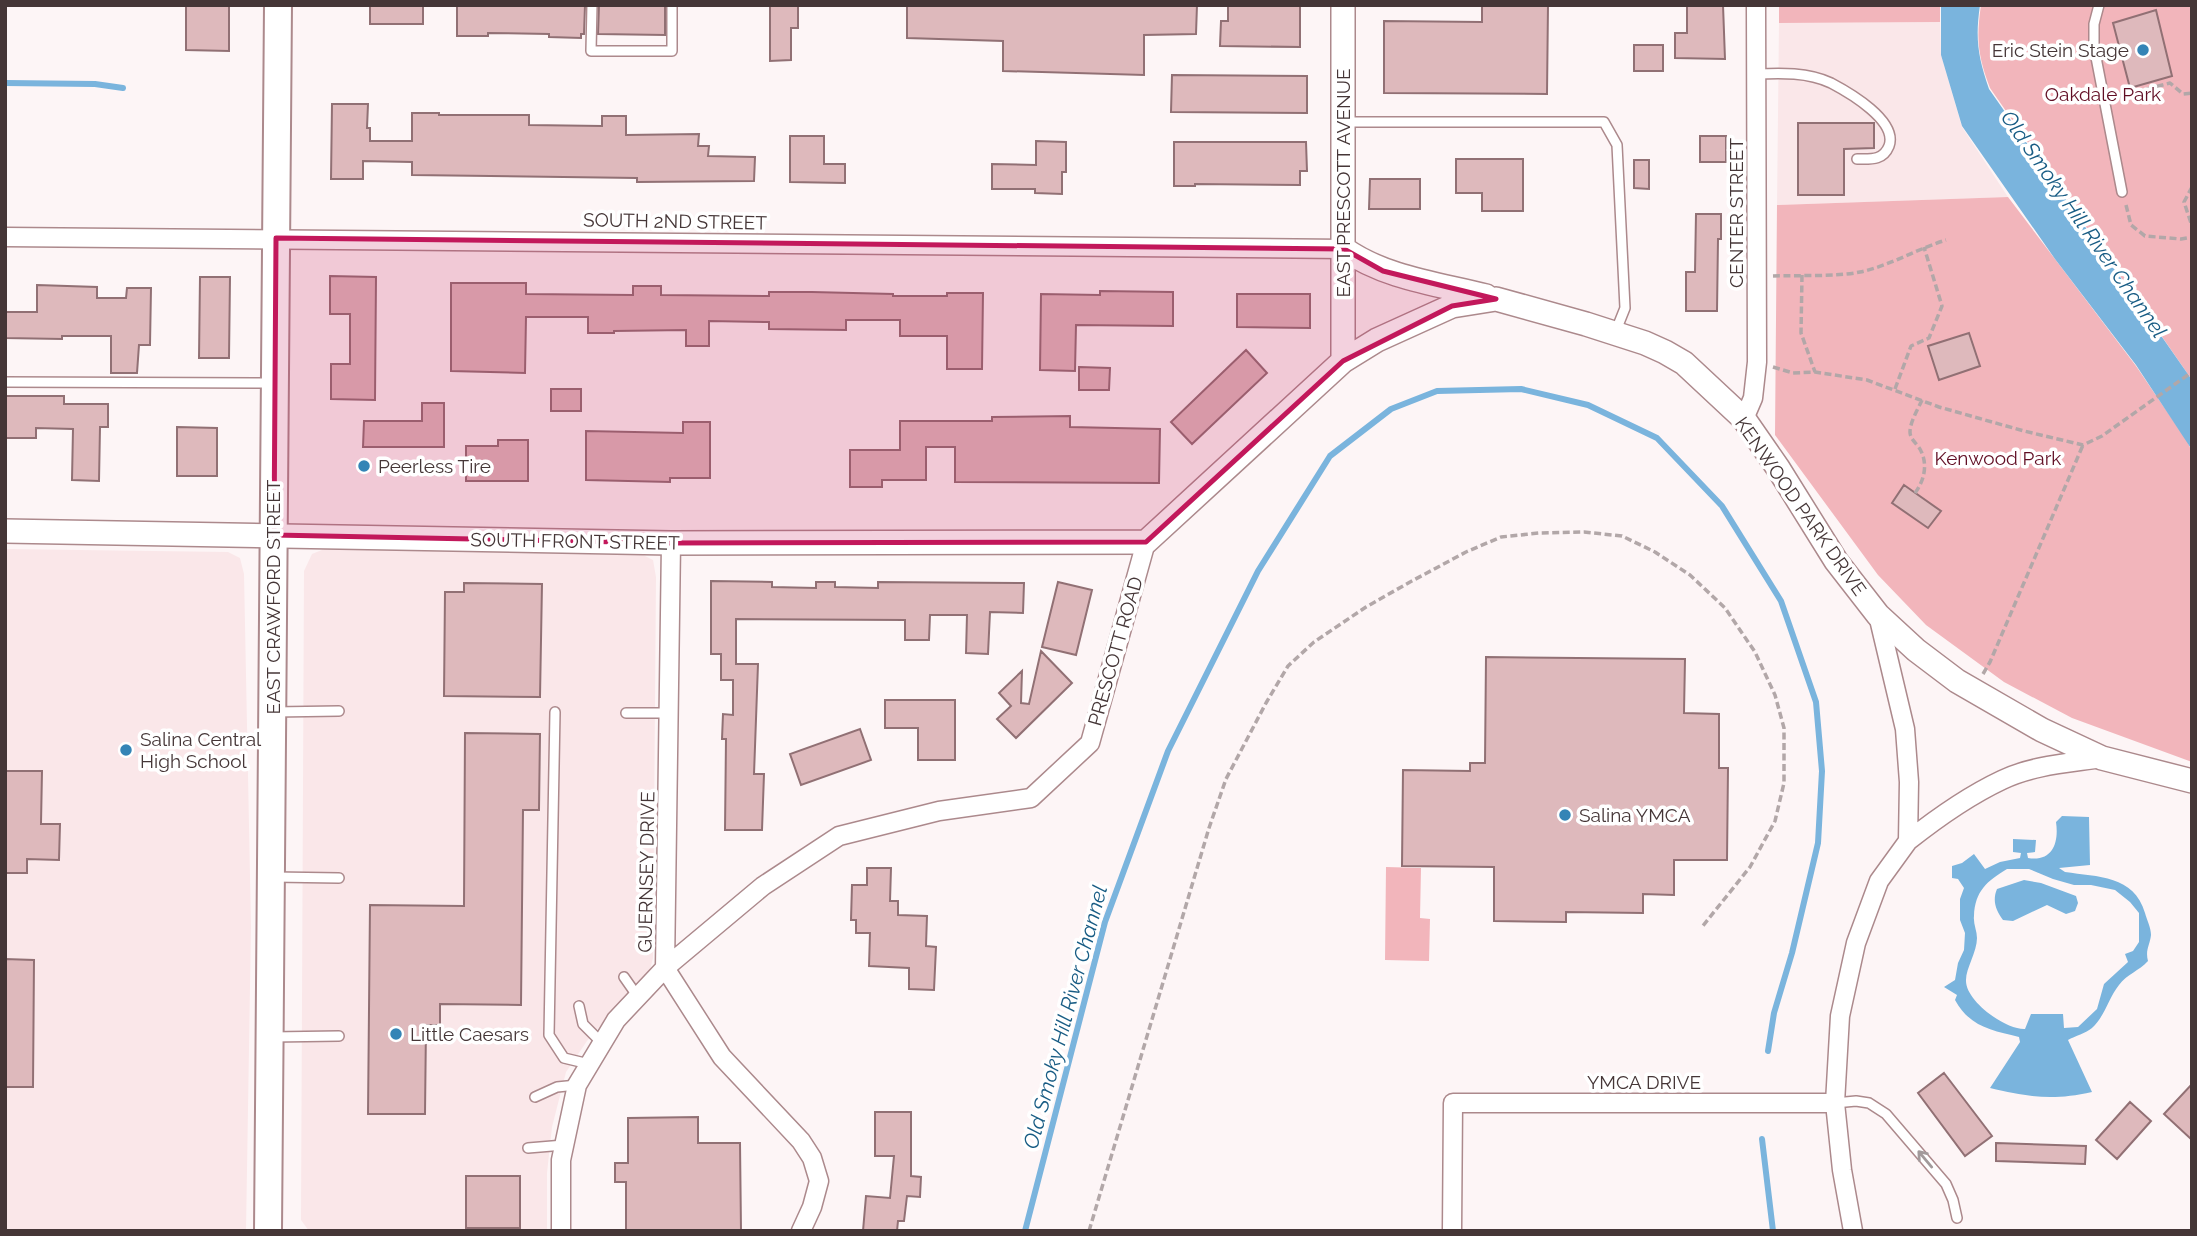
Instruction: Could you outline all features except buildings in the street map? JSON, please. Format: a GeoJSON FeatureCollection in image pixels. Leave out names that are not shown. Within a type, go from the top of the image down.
{"type":"FeatureCollection","features":[{"type":"Feature","properties":{"kind":"main road","name":"EAST CRAWFORD STREET"},"geometry":{"type":"LineString","coordinates":[[268,1231],[278,5]]}},
{"type":"Feature","properties":{"kind":"street","name":"EAST PRESCOTT AVENUE"},"geometry":{"type":"LineString","coordinates":[[1343,5],[1343,361]]}},
{"type":"Feature","properties":{"kind":"street","name":"CENTER STREET"},"geometry":{"type":"LineString","coordinates":[[1744,419],[1753,398],[1757,362],[1756,5]]}},
{"type":"Feature","properties":{"kind":"street","name":"SOUTH 2ND STREET"},"geometry":{"type":"LineString","coordinates":[[5,237],[1344,250]]}},
{"type":"Feature","properties":{"kind":"street","name":"KENWOOD PARK DRIVE"},"geometry":{"type":"LineString","coordinates":[[1344,250],[1383,271],[1496,299],[1615,333],[1645,343],[1684,363],[1744,419],[1836,561],[1878,615],[1916,650],[1957,681],[2042,730],[2102,758],[2192,781]]}},
{"type":"Feature","properties":{"kind":"street","name":"KENWOOD PARK DRIVE"},"geometry":{"type":"LineString","coordinates":[[1343,361],[1377,340],[1432,314],[1452,306],[1496,299]]}},
{"type":"Feature","properties":{"kind":"street"},"geometry":{"type":"LineString","coordinates":[[1146,542],[1343,361]]}},
{"type":"Feature","properties":{"kind":"street","name":"SOUTH FRONT STREET"},"geometry":{"type":"LineString","coordinates":[[5,531],[671,543],[1146,542]]}},
{"type":"Feature","properties":{"kind":"street","name":"PRESCOTT ROAD"},"geometry":{"type":"LineString","coordinates":[[561,1231],[561,1160],[577,1085],[616,1020],[665,968],[763,886],[839,836],[939,811],[1031,799],[1090,744],[1146,542]]}},
{"type":"Feature","properties":{"kind":"street","name":"GUERNSEY DRIVE"},"geometry":{"type":"LineString","coordinates":[[671,543],[665,968],[722,1057],[801,1141],[812,1158],[819,1181],[812,1207],[801,1231]]}},
{"type":"Feature","properties":{"kind":"street"},"geometry":{"type":"LineString","coordinates":[[1878,615],[1905,729],[1909,782],[1908,841]]}},
{"type":"Feature","properties":{"kind":"street"},"geometry":{"type":"LineString","coordinates":[[1853,1231],[1842,1170],[1835,1103],[1840,1016],[1856,943],[1879,881],[1908,841],[1938,817],[2004,779],[2046,767],[2102,758]]}},
{"type":"Feature","properties":{"kind":"street","name":"YMCA DRIVE"},"geometry":{"type":"LineString","coordinates":[[1452,1231],[1453,1103],[1835,1103]]}},
{"type":"Feature","properties":{"kind":"lane"},"geometry":{"type":"LineString","coordinates":[[592,5],[591,51],[672,51],[672,5]]}},
{"type":"Feature","properties":{"kind":"lane"},"geometry":{"type":"LineString","coordinates":[[2099,5],[2094,24],[2094,47],[2122,192]]}},
{"type":"Feature","properties":{"kind":"lane"},"geometry":{"type":"LineString","coordinates":[[1756,74],[1796,73],[1829,82],[1879,116],[1889,129],[1890,143],[1885,153],[1876,159],[1857,159]]}},
{"type":"Feature","properties":{"kind":"lane"},"geometry":{"type":"LineString","coordinates":[[1343,122],[1604,122],[1617,145],[1625,308],[1615,333]]}},
{"type":"Feature","properties":{"kind":"lane"},"geometry":{"type":"LineString","coordinates":[[5,382],[275,383]]}},
{"type":"Feature","properties":{"kind":"lane"},"geometry":{"type":"LineString","coordinates":[[272,712],[339,711]]}},
{"type":"Feature","properties":{"kind":"lane"},"geometry":{"type":"LineString","coordinates":[[555,712],[549,1035],[564,1058],[589,1064]]}},
{"type":"Feature","properties":{"kind":"lane"},"geometry":{"type":"LineString","coordinates":[[626,713],[669,713]]}},
{"type":"Feature","properties":{"kind":"lane"},"geometry":{"type":"LineString","coordinates":[[271,877],[339,878]]}},
{"type":"Feature","properties":{"kind":"lane"},"geometry":{"type":"LineString","coordinates":[[624,977],[638,997]]}},
{"type":"Feature","properties":{"kind":"lane"},"geometry":{"type":"LineString","coordinates":[[579,1006],[583,1024],[602,1043]]}},
{"type":"Feature","properties":{"kind":"lane"},"geometry":{"type":"LineString","coordinates":[[270,1037],[339,1036]]}},
{"type":"Feature","properties":{"kind":"lane"},"geometry":{"type":"LineString","coordinates":[[535,1097],[557,1087],[577,1085]]}},
{"type":"Feature","properties":{"kind":"lane"},"geometry":{"type":"LineString","coordinates":[[1835,1103],[1869,1103],[1886,1114],[1946,1184],[1957,1218]]}},
{"type":"Feature","properties":{"kind":"lane"},"geometry":{"type":"LineString","coordinates":[[528,1148],[564,1145]]}},
{"type":"Feature","properties":{"kind":"path"},"geometry":{"type":"LineString","coordinates":[[2104,101],[2171,83],[2183,94],[2192,93]]}},
{"type":"Feature","properties":{"kind":"path"},"geometry":{"type":"LineString","coordinates":[[2192,187],[2185,202],[2192,226]]}},
{"type":"Feature","properties":{"kind":"path"},"geometry":{"type":"LineString","coordinates":[[2122,192],[2131,225],[2146,236],[2181,239],[2192,237]]}},
{"type":"Feature","properties":{"kind":"path"},"geometry":{"type":"LineString","coordinates":[[1757,276],[1857,273],[1946,240]]}},
{"type":"Feature","properties":{"kind":"path"},"geometry":{"type":"LineString","coordinates":[[1895,389],[1911,346],[1929,338],[1942,306],[1924,247]]}},
{"type":"Feature","properties":{"kind":"path"},"geometry":{"type":"LineString","coordinates":[[1802,275],[1801,333],[1815,372]]}},
{"type":"Feature","properties":{"kind":"path"},"geometry":{"type":"LineString","coordinates":[[1757,362],[1793,373],[1815,372],[1867,380],[1940,407],[2083,445]]}},
{"type":"Feature","properties":{"kind":"path"},"geometry":{"type":"LineString","coordinates":[[1973,691],[1990,662],[2083,445],[2124,421],[2192,372]]}},
{"type":"Feature","properties":{"kind":"path"},"geometry":{"type":"LineString","coordinates":[[1915,493],[1923,482],[1925,465],[1921,449],[1912,440],[1910,431],[1922,400]]}},
{"type":"Feature","properties":{"kind":"path"},"geometry":{"type":"LineString","coordinates":[[1089,1231],[1209,828],[1226,779],[1252,726],[1288,666],[1314,642],[1366,607],[1466,552],[1502,537],[1539,533],[1584,532],[1622,536],[1655,552],[1690,575],[1725,608],[1755,652],[1775,695],[1784,728],[1784,783],[1775,821],[1750,867],[1702,927]]}},
{"type":"Feature","properties":{"kind":"highlighted area"},"geometry":{"type":"Polygon","coordinates":[[[276,238],[1344,249],[1383,271],[1496,299],[1452,306],[1343,361],[1146,542],[671,543],[274,535],[276,238]]]}},
{"type":"Feature","properties":{"kind":"shaded area"},"geometry":{"type":"Polygon","coordinates":[[[1940,22],[1941,55],[1962,127],[2008,197],[1777,205],[1779,23],[1940,22]]]}},
{"type":"Feature","properties":{"kind":"shaded area"},"geometry":{"type":"Polygon","coordinates":[[[327,548],[643,555],[653,560],[656,577],[653,958],[649,974],[635,986],[587,1041],[566,1072],[552,1127],[547,1173],[547,1231],[309,1231],[301,1220],[304,571],[312,554],[327,548]]]}},
{"type":"Feature","properties":{"kind":"shaded area","name":"Salina Central High School"},"geometry":{"type":"Polygon","coordinates":[[[5,549],[228,552],[240,558],[244,574],[251,926],[246,1231],[5,1231],[5,549]]]}},
{"type":"Feature","properties":{"kind":"green space"},"geometry":{"type":"Polygon","coordinates":[[[1779,5],[1940,5],[1940,22],[1779,23],[1779,5]]]}},
{"type":"Feature","properties":{"kind":"green space","name":"Oakdale Park"},"geometry":{"type":"Polygon","coordinates":[[[1981,5],[2192,5],[2192,380],[1990,88],[1979,48],[1981,5]]]}},
{"type":"Feature","properties":{"kind":"green space","name":"Kenwood Park"},"geometry":{"type":"Polygon","coordinates":[[[2008,197],[2136,366],[2192,452],[2192,762],[2072,718],[2004,682],[1926,625],[1878,575],[1775,435],[1777,205],[2008,197]]]}},
{"type":"Feature","properties":{"kind":"green space"},"geometry":{"type":"Polygon","coordinates":[[[1386,867],[1421,868],[1420,918],[1430,919],[1429,961],[1385,960],[1386,867]]]}},
{"type":"Feature","properties":{"kind":"water"},"geometry":{"type":"Polygon","coordinates":[[[1941,5],[1980,5],[1979,48],[1989,89],[2192,380],[2192,450],[2136,365],[2055,259],[1962,126],[1941,55],[1941,5]]]}},
{"type":"Feature","properties":{"kind":"water"},"geometry":{"type":"Polygon","coordinates":[[[2062,816],[2089,817],[2090,865],[2059,868],[2065,872],[2102,877],[2124,885],[2140,901],[2151,935],[2147,951],[2148,961],[2119,985],[2092,1028],[2068,1040],[2092,1092],[2041,1097],[1990,1088],[2020,1042],[2019,1037],[1974,1022],[1955,1000],[1957,995],[1944,987],[1955,980],[1964,950],[1965,933],[1960,920],[1960,899],[1964,888],[1958,879],[1952,878],[1952,866],[1962,863],[1974,854],[1985,869],[2000,862],[2020,858],[2021,853],[2013,852],[2013,839],[2036,840],[2035,852],[2027,853],[2028,858],[2043,857],[2049,854],[2055,843],[2056,822],[2062,816]],[[2007,869],[1988,883],[1980,893],[1974,916],[1977,943],[1966,975],[1967,988],[1979,1005],[2008,1025],[2025,1029],[2031,1014],[2063,1014],[2064,1028],[2078,1027],[2097,1009],[2104,984],[2128,962],[2125,954],[2133,951],[2139,942],[2139,913],[2115,890],[2074,885],[2029,869],[2007,869]]]}},
{"type":"Feature","properties":{"kind":"water"},"geometry":{"type":"Polygon","coordinates":[[[2024,880],[2041,883],[2076,896],[2078,903],[2075,911],[2066,914],[2047,905],[2013,921],[2003,920],[1996,905],[1997,889],[2024,880]]]}},
{"type":"Feature","properties":{"kind":"waterway"},"geometry":{"type":"LineString","coordinates":[[5,83],[95,84],[123,88]]}},
{"type":"Feature","properties":{"kind":"waterway","name":"Old Smoky Hill River Channel"},"geometry":{"type":"LineString","coordinates":[[1025,1231],[1105,922],[1168,751],[1258,571],[1330,456],[1391,409],[1437,391],[1521,389],[1588,405],[1657,438],[1722,506],[1781,601],[1816,702],[1822,771],[1818,843],[1792,953],[1774,1013],[1768,1051]]}},
{"type":"Feature","properties":{"kind":"waterway","name":"Old Smoky Hill River Channel"},"geometry":{"type":"LineString","coordinates":[[1762,1139],[1773,1231]]}},
{"type":"Feature","properties":{"kind":"place","name":"Eric Stein Stage"},"geometry":{"type":"Point","coordinates":[2143,50]}},
{"type":"Feature","properties":{"kind":"place","name":"Peerless Tire"},"geometry":{"type":"Point","coordinates":[364,466]}},
{"type":"Feature","properties":{"kind":"place","name":"Salina Central High School"},"geometry":{"type":"Point","coordinates":[126,750]}},
{"type":"Feature","properties":{"kind":"place","name":"Salina YMCA"},"geometry":{"type":"Point","coordinates":[1565,815]}},
{"type":"Feature","properties":{"kind":"place","name":"Little Caesars"},"geometry":{"type":"Point","coordinates":[396,1034]}}]}
